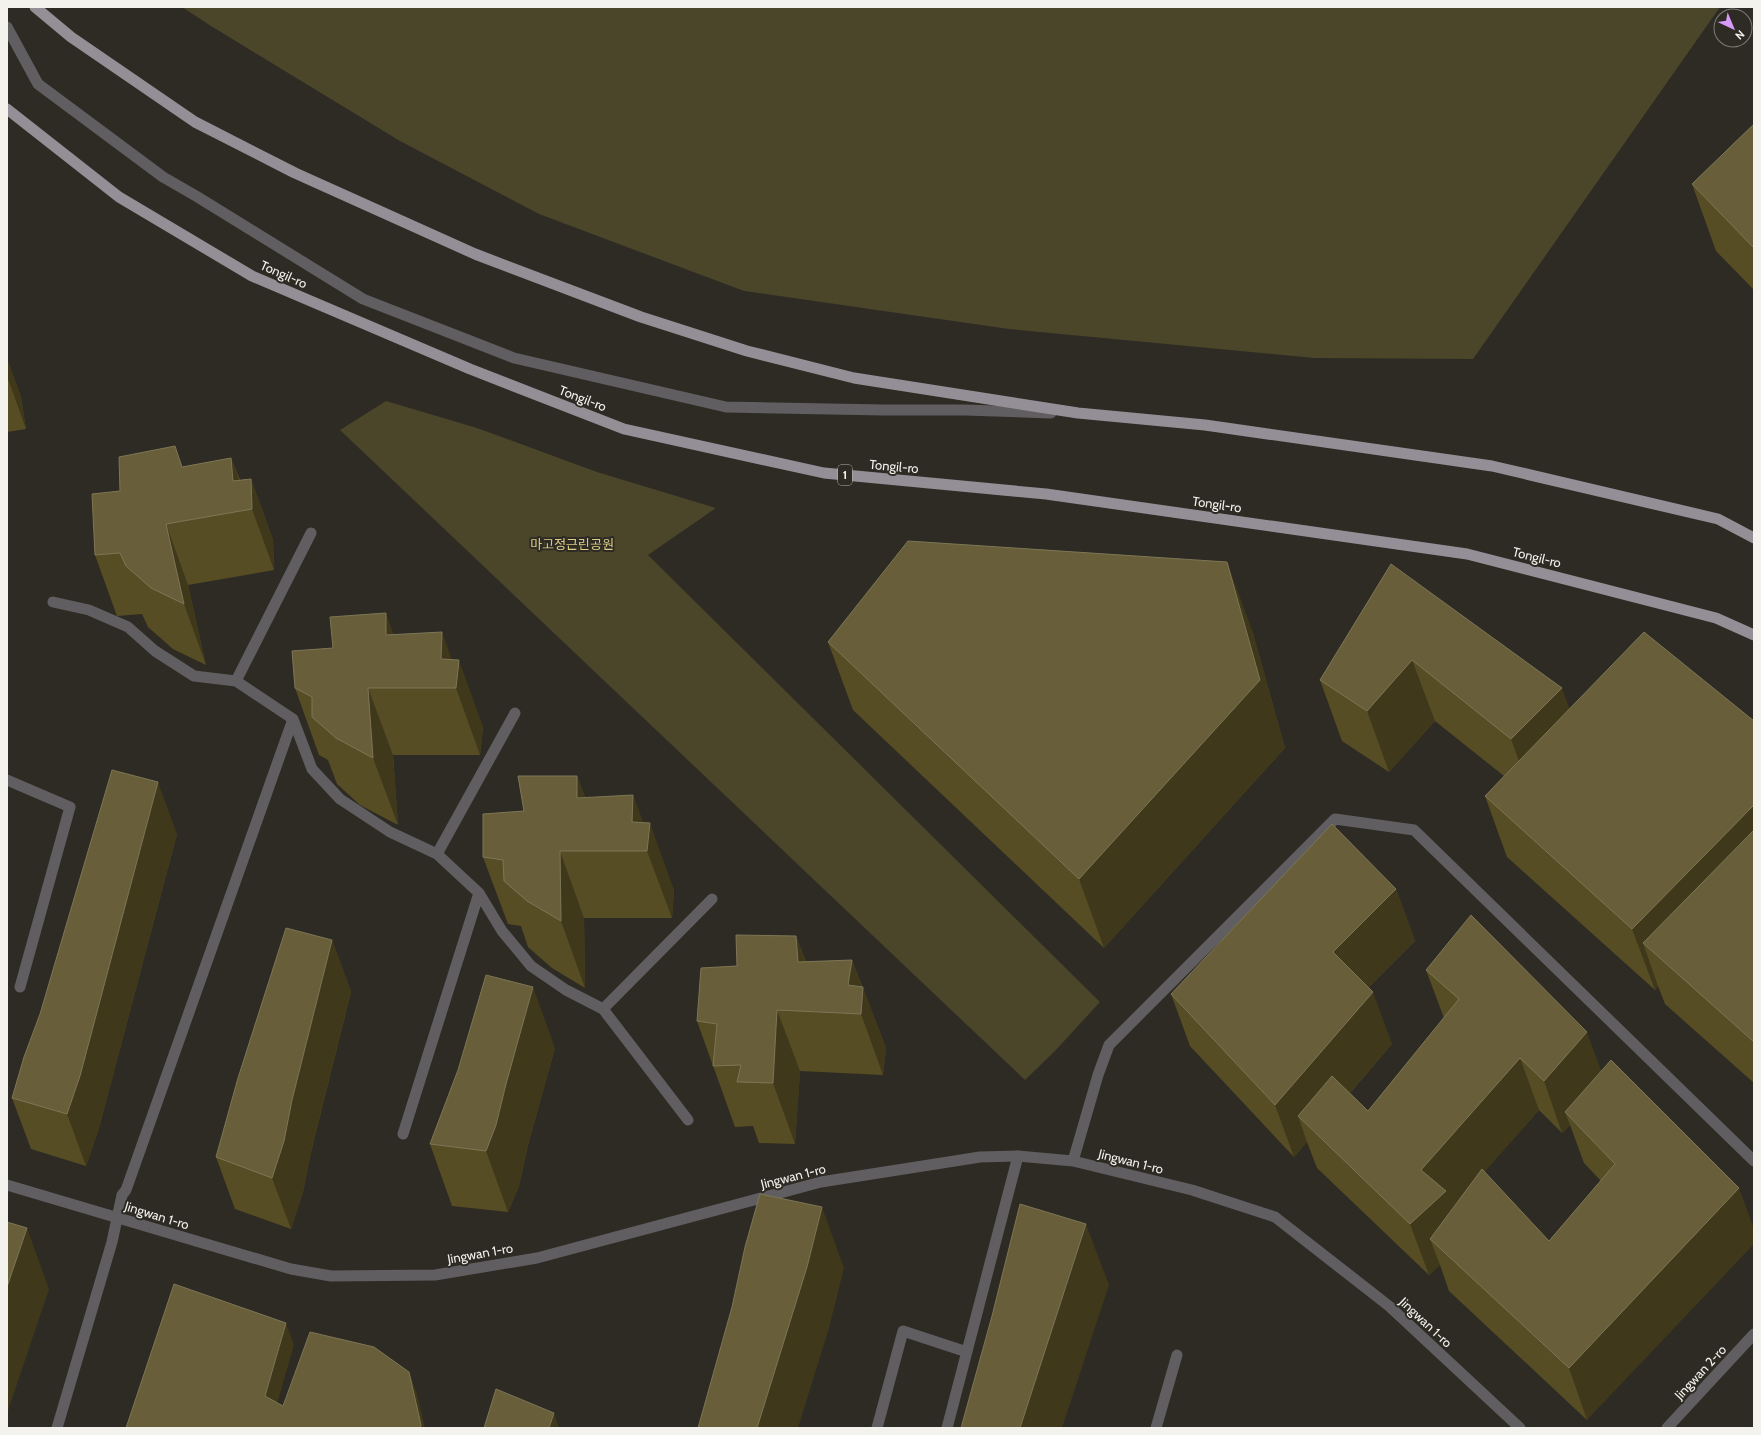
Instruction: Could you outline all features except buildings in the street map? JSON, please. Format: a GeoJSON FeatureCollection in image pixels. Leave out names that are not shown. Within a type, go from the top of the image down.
{"type":"FeatureCollection","features":[{"type":"Feature","properties":{"kind":"main road"},"geometry":{"type":"LineString","coordinates":[[36,7],[71,37],[194,122],[295,173],[475,254],[641,317],[747,351],[854,378],[1078,414],[1205,425],[1492,466],[1718,519],[1754,538]]}},
{"type":"Feature","properties":{"kind":"main road","name":"Tongil-ro"},"geometry":{"type":"LineString","coordinates":[[7,109],[119,197],[252,276],[470,370],[624,429],[824,473],[1046,494],[1467,554],[1716,618],[1754,635]]}},
{"type":"Feature","properties":{"kind":"street"},"geometry":{"type":"LineString","coordinates":[[7,27],[38,84],[163,177],[363,299],[514,358],[726,407],[965,410],[1078,414]]}},
{"type":"Feature","properties":{"kind":"street"},"geometry":{"type":"LineString","coordinates":[[236,681],[311,533]]}},
{"type":"Feature","properties":{"kind":"street"},"geometry":{"type":"LineString","coordinates":[[53,602],[89,610],[128,627],[155,651],[194,676],[236,681],[293,719],[312,769],[340,799],[390,832],[437,854],[479,893],[502,930],[531,966],[566,990],[603,1009],[688,1120]]}},
{"type":"Feature","properties":{"kind":"street"},"geometry":{"type":"LineString","coordinates":[[437,854],[515,713]]}},
{"type":"Feature","properties":{"kind":"street"},"geometry":{"type":"LineString","coordinates":[[57,1428],[112,1242],[122,1196],[293,719]]}},
{"type":"Feature","properties":{"kind":"street"},"geometry":{"type":"LineString","coordinates":[[7,780],[70,807],[20,987]]}},
{"type":"Feature","properties":{"kind":"street"},"geometry":{"type":"LineString","coordinates":[[1073,1161],[1098,1075],[1109,1045],[1335,819],[1414,830],[1754,1161]]}},
{"type":"Feature","properties":{"kind":"street"},"geometry":{"type":"LineString","coordinates":[[403,1134],[479,893]]}},
{"type":"Feature","properties":{"kind":"street"},"geometry":{"type":"LineString","coordinates":[[603,1009],[712,899]]}},
{"type":"Feature","properties":{"kind":"street"},"geometry":{"type":"LineString","coordinates":[[947,1428],[1018,1156]]}},
{"type":"Feature","properties":{"kind":"street","name":"Jingwan 1-ro"},"geometry":{"type":"LineString","coordinates":[[7,1185],[291,1269],[332,1276],[435,1275],[537,1258],[821,1182],[980,1157],[1018,1156],[1073,1161],[1192,1190],[1275,1217],[1389,1306],[1520,1428]]}},
{"type":"Feature","properties":{"kind":"street"},"geometry":{"type":"LineString","coordinates":[[877,1428],[903,1331],[967,1352]]}},
{"type":"Feature","properties":{"kind":"street","name":"Jingwan 2-ro"},"geometry":{"type":"LineString","coordinates":[[1667,1428],[1754,1334]]}},
{"type":"Feature","properties":{"kind":"street"},"geometry":{"type":"LineString","coordinates":[[1156,1428],[1177,1355]]}},
{"type":"Feature","properties":{"kind":"green space"},"geometry":{"type":"Polygon","coordinates":[[[182,7],[1720,7],[1713,8],[1713,17],[1473,359],[1314,358],[1009,329],[744,291],[539,214],[400,141],[182,7]]]}},
{"type":"Feature","properties":{"kind":"green space","name":"마고정근린공원"},"geometry":{"type":"Polygon","coordinates":[[[386,401],[477,428],[597,472],[716,508],[648,555],[1100,1002],[1055,1051],[1025,1080],[340,430],[386,401]]]}}]}
